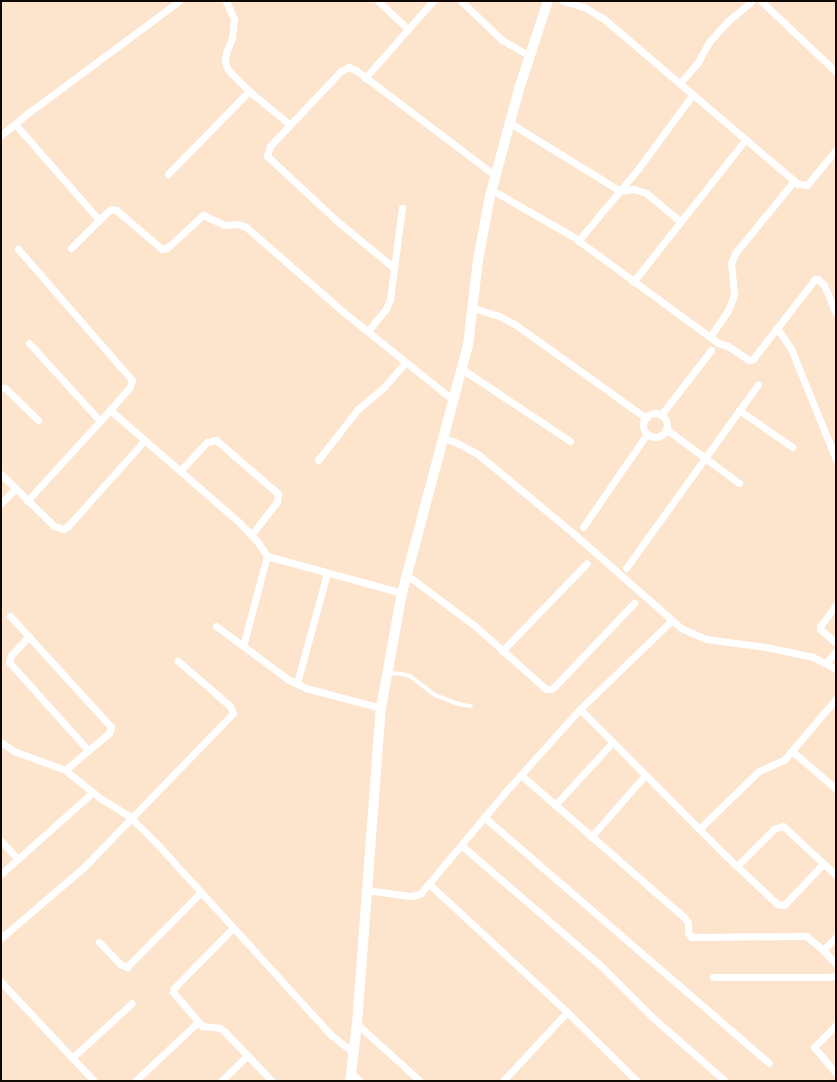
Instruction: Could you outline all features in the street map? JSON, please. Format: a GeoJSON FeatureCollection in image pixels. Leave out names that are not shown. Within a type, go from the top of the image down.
{"type":"FeatureCollection","features":[{"type":"Feature","properties":{"kind":"street"},"geometry":{"type":"LineString","coordinates":[[1,135],[179,1]]}},
{"type":"Feature","properties":{"kind":"street"},"geometry":{"type":"LineString","coordinates":[[226,1],[234,19],[232,38],[226,53],[225,61],[232,75],[249,92],[290,124]]}},
{"type":"Feature","properties":{"kind":"street"},"geometry":{"type":"LineString","coordinates":[[378,1],[408,29]]}},
{"type":"Feature","properties":{"kind":"street"},"geometry":{"type":"LineString","coordinates":[[365,78],[433,1]]}},
{"type":"Feature","properties":{"kind":"street"},"geometry":{"type":"LineString","coordinates":[[461,1],[502,40],[530,56]]}},
{"type":"Feature","properties":{"kind":"street"},"geometry":{"type":"LineString","coordinates":[[360,1081],[351,1077],[381,708],[387,673],[402,593],[468,345],[478,260],[492,190],[510,123],[548,1]]}},
{"type":"Feature","properties":{"kind":"street"},"geometry":{"type":"LineString","coordinates":[[563,1],[584,7],[604,19],[794,181],[803,186],[807,185],[836,150]]}},
{"type":"Feature","properties":{"kind":"street"},"geometry":{"type":"LineString","coordinates":[[680,83],[698,62],[709,42],[728,21],[752,1]]}},
{"type":"Feature","properties":{"kind":"street"},"geometry":{"type":"LineString","coordinates":[[761,1],[836,72]]}},
{"type":"Feature","properties":{"kind":"street"},"geometry":{"type":"LineString","coordinates":[[394,268],[337,222],[269,159],[267,152],[270,146],[290,124],[345,68],[353,68],[496,176]]}},
{"type":"Feature","properties":{"kind":"street"},"geometry":{"type":"LineString","coordinates":[[168,174],[249,92]]}},
{"type":"Feature","properties":{"kind":"street"},"geometry":{"type":"LineString","coordinates":[[578,241],[638,169],[693,94]]}},
{"type":"Feature","properties":{"kind":"street"},"geometry":{"type":"LineString","coordinates":[[510,123],[620,190],[634,189],[646,193],[681,222]]}},
{"type":"Feature","properties":{"kind":"street"},"geometry":{"type":"LineString","coordinates":[[15,124],[99,220]]}},
{"type":"Feature","properties":{"kind":"street"},"geometry":{"type":"LineString","coordinates":[[633,282],[746,139]]}},
{"type":"Feature","properties":{"kind":"street"},"geometry":{"type":"LineString","coordinates":[[710,337],[728,310],[734,295],[731,263],[736,252],[794,181]]}},
{"type":"Feature","properties":{"kind":"street"},"geometry":{"type":"LineString","coordinates":[[492,190],[578,241],[718,344],[728,346],[747,359],[751,360],[815,279],[818,279],[824,285],[836,313]]}},
{"type":"Feature","properties":{"kind":"street"},"geometry":{"type":"LineString","coordinates":[[368,331],[386,309],[390,299],[402,208]]}},
{"type":"Feature","properties":{"kind":"street"},"geometry":{"type":"LineString","coordinates":[[71,248],[111,209],[116,210],[162,249],[165,249],[203,215],[224,225],[242,225],[453,400]]}},
{"type":"Feature","properties":{"kind":"street"},"geometry":{"type":"LineString","coordinates":[[18,249],[132,380],[130,387],[28,502]]}},
{"type":"Feature","properties":{"kind":"street"},"geometry":{"type":"LineString","coordinates":[[473,308],[499,316],[516,325],[646,418]]}},
{"type":"Feature","properties":{"kind":"street"},"geometry":{"type":"LineString","coordinates":[[777,328],[791,349],[836,459]]}},
{"type":"Feature","properties":{"kind":"street"},"geometry":{"type":"LineString","coordinates":[[29,343],[100,421]]}},
{"type":"Feature","properties":{"kind":"street"},"geometry":{"type":"LineString","coordinates":[[660,415],[711,350]]}},
{"type":"Feature","properties":{"kind":"street"},"geometry":{"type":"LineString","coordinates":[[318,460],[358,409],[384,387],[406,362]]}},
{"type":"Feature","properties":{"kind":"street"},"geometry":{"type":"LineString","coordinates":[[462,369],[570,441]]}},
{"type":"Feature","properties":{"kind":"street"},"geometry":{"type":"LineString","coordinates":[[626,568],[704,457],[758,384]]}},
{"type":"Feature","properties":{"kind":"street"},"geometry":{"type":"LineString","coordinates":[[1,388],[5,388],[38,420]]}},
{"type":"Feature","properties":{"kind":"street"},"geometry":{"type":"LineString","coordinates":[[110,410],[251,535],[268,556],[402,593]]}},
{"type":"Feature","properties":{"kind":"street"},"geometry":{"type":"LineString","coordinates":[[739,410],[792,447]]}},
{"type":"Feature","properties":{"kind":"street"},"geometry":{"type":"LineString","coordinates":[[653,414],[660,415],[666,421],[666,429],[658,437],[648,434],[644,424],[646,418],[653,414]]}},
{"type":"Feature","properties":{"kind":"street"},"geometry":{"type":"LineString","coordinates":[[666,429],[739,483]]}},
{"type":"Feature","properties":{"kind":"street"},"geometry":{"type":"LineString","coordinates":[[583,528],[648,434]]}},
{"type":"Feature","properties":{"kind":"street"},"geometry":{"type":"LineString","coordinates":[[443,438],[468,448],[479,455],[573,533],[671,621],[693,635],[706,639],[766,647],[813,657],[836,669]]}},
{"type":"Feature","properties":{"kind":"street"},"geometry":{"type":"LineString","coordinates":[[1,474],[54,526],[64,529],[145,440]]}},
{"type":"Feature","properties":{"kind":"street"},"geometry":{"type":"LineString","coordinates":[[180,471],[207,442],[216,440],[274,490],[279,499],[251,535]]}},
{"type":"Feature","properties":{"kind":"street"},"geometry":{"type":"LineString","coordinates":[[1,503],[15,489]]}},
{"type":"Feature","properties":{"kind":"street"},"geometry":{"type":"LineString","coordinates":[[243,646],[268,556]]}},
{"type":"Feature","properties":{"kind":"street"},"geometry":{"type":"LineString","coordinates":[[502,651],[587,563]]}},
{"type":"Feature","properties":{"kind":"street"},"geometry":{"type":"LineString","coordinates":[[297,684],[327,573]]}},
{"type":"Feature","properties":{"kind":"street"},"geometry":{"type":"LineString","coordinates":[[407,575],[475,626],[542,687],[551,689],[634,603]]}},
{"type":"Feature","properties":{"kind":"street"},"geometry":{"type":"LineString","coordinates":[[836,605],[820,626],[820,629],[836,643]]}},
{"type":"Feature","properties":{"kind":"street"},"geometry":{"type":"LineString","coordinates":[[10,616],[111,727],[109,733],[65,770]]}},
{"type":"Feature","properties":{"kind":"street"},"geometry":{"type":"LineString","coordinates":[[366,890],[416,896],[429,884],[484,817],[580,709],[671,621]]}},
{"type":"Feature","properties":{"kind":"street"},"geometry":{"type":"LineString","coordinates":[[216,626],[289,680],[297,684],[381,708]]}},
{"type":"Feature","properties":{"kind":"street"},"geometry":{"type":"LineString","coordinates":[[29,636],[11,655],[9,662],[88,750]]}},
{"type":"Feature","properties":{"kind":"street"},"geometry":{"type":"LineString","coordinates":[[826,663],[836,651]]}},
{"type":"Feature","properties":{"kind":"street"},"geometry":{"type":"LineString","coordinates":[[1,938],[79,871],[233,713],[230,706],[178,661]]}},
{"type":"Feature","properties":{"kind":"street"},"geometry":{"type":"LineString","coordinates":[[699,829],[759,771],[780,764],[793,752],[836,699]]}},
{"type":"Feature","properties":{"kind":"street"},"geometry":{"type":"LineString","coordinates":[[580,709],[699,829],[781,906],[786,903],[823,864]]}},
{"type":"Feature","properties":{"kind":"street"},"geometry":{"type":"LineString","coordinates":[[1,742],[14,751],[65,770],[93,792],[130,817],[332,1035],[354,1052]]}},
{"type":"Feature","properties":{"kind":"street"},"geometry":{"type":"LineString","coordinates":[[555,805],[612,742]]}},
{"type":"Feature","properties":{"kind":"street"},"geometry":{"type":"LineString","coordinates":[[793,752],[836,789]]}},
{"type":"Feature","properties":{"kind":"street"},"geometry":{"type":"LineString","coordinates":[[521,775],[684,916],[688,922],[689,935],[692,937],[806,936],[836,964]]}},
{"type":"Feature","properties":{"kind":"street"},"geometry":{"type":"LineString","coordinates":[[591,837],[645,775]]}},
{"type":"Feature","properties":{"kind":"street"},"geometry":{"type":"LineString","coordinates":[[1,874],[93,792]]}},
{"type":"Feature","properties":{"kind":"street"},"geometry":{"type":"LineString","coordinates":[[484,817],[769,1063]]}},
{"type":"Feature","properties":{"kind":"street"},"geometry":{"type":"LineString","coordinates":[[737,866],[778,826],[786,829],[836,875]]}},
{"type":"Feature","properties":{"kind":"street"},"geometry":{"type":"LineString","coordinates":[[1,841],[18,859]]}},
{"type":"Feature","properties":{"kind":"street"},"geometry":{"type":"LineString","coordinates":[[461,845],[599,964],[651,1016],[725,1081]]}},
{"type":"Feature","properties":{"kind":"street"},"geometry":{"type":"LineString","coordinates":[[429,884],[567,1012],[637,1081]]}},
{"type":"Feature","properties":{"kind":"street"},"geometry":{"type":"LineString","coordinates":[[99,942],[120,964],[126,967],[201,892]]}},
{"type":"Feature","properties":{"kind":"street"},"geometry":{"type":"LineString","coordinates":[[234,928],[173,990],[174,995],[198,1022],[208,1028],[220,1028],[224,1031],[272,1081]]}},
{"type":"Feature","properties":{"kind":"street"},"geometry":{"type":"LineString","coordinates":[[822,950],[836,937]]}},
{"type":"Feature","properties":{"kind":"street"},"geometry":{"type":"LineString","coordinates":[[713,977],[836,976]]}},
{"type":"Feature","properties":{"kind":"street"},"geometry":{"type":"LineString","coordinates":[[1,982],[94,1081]]}},
{"type":"Feature","properties":{"kind":"street"},"geometry":{"type":"LineString","coordinates":[[72,1058],[132,1003]]}},
{"type":"Feature","properties":{"kind":"street"},"geometry":{"type":"LineString","coordinates":[[506,1080],[567,1012]]}},
{"type":"Feature","properties":{"kind":"street"},"geometry":{"type":"LineString","coordinates":[[135,1081],[198,1022]]}},
{"type":"Feature","properties":{"kind":"street"},"geometry":{"type":"LineString","coordinates":[[356,1024],[420,1081]]}},
{"type":"Feature","properties":{"kind":"street"},"geometry":{"type":"LineString","coordinates":[[836,1025],[814,1048],[836,1073]]}},
{"type":"Feature","properties":{"kind":"street"},"geometry":{"type":"LineString","coordinates":[[220,1081],[248,1056]]}},
{"type":"Feature","properties":{"kind":"lane"},"geometry":{"type":"LineString","coordinates":[[387,673],[410,676],[435,695],[458,704],[472,706]]}}]}
